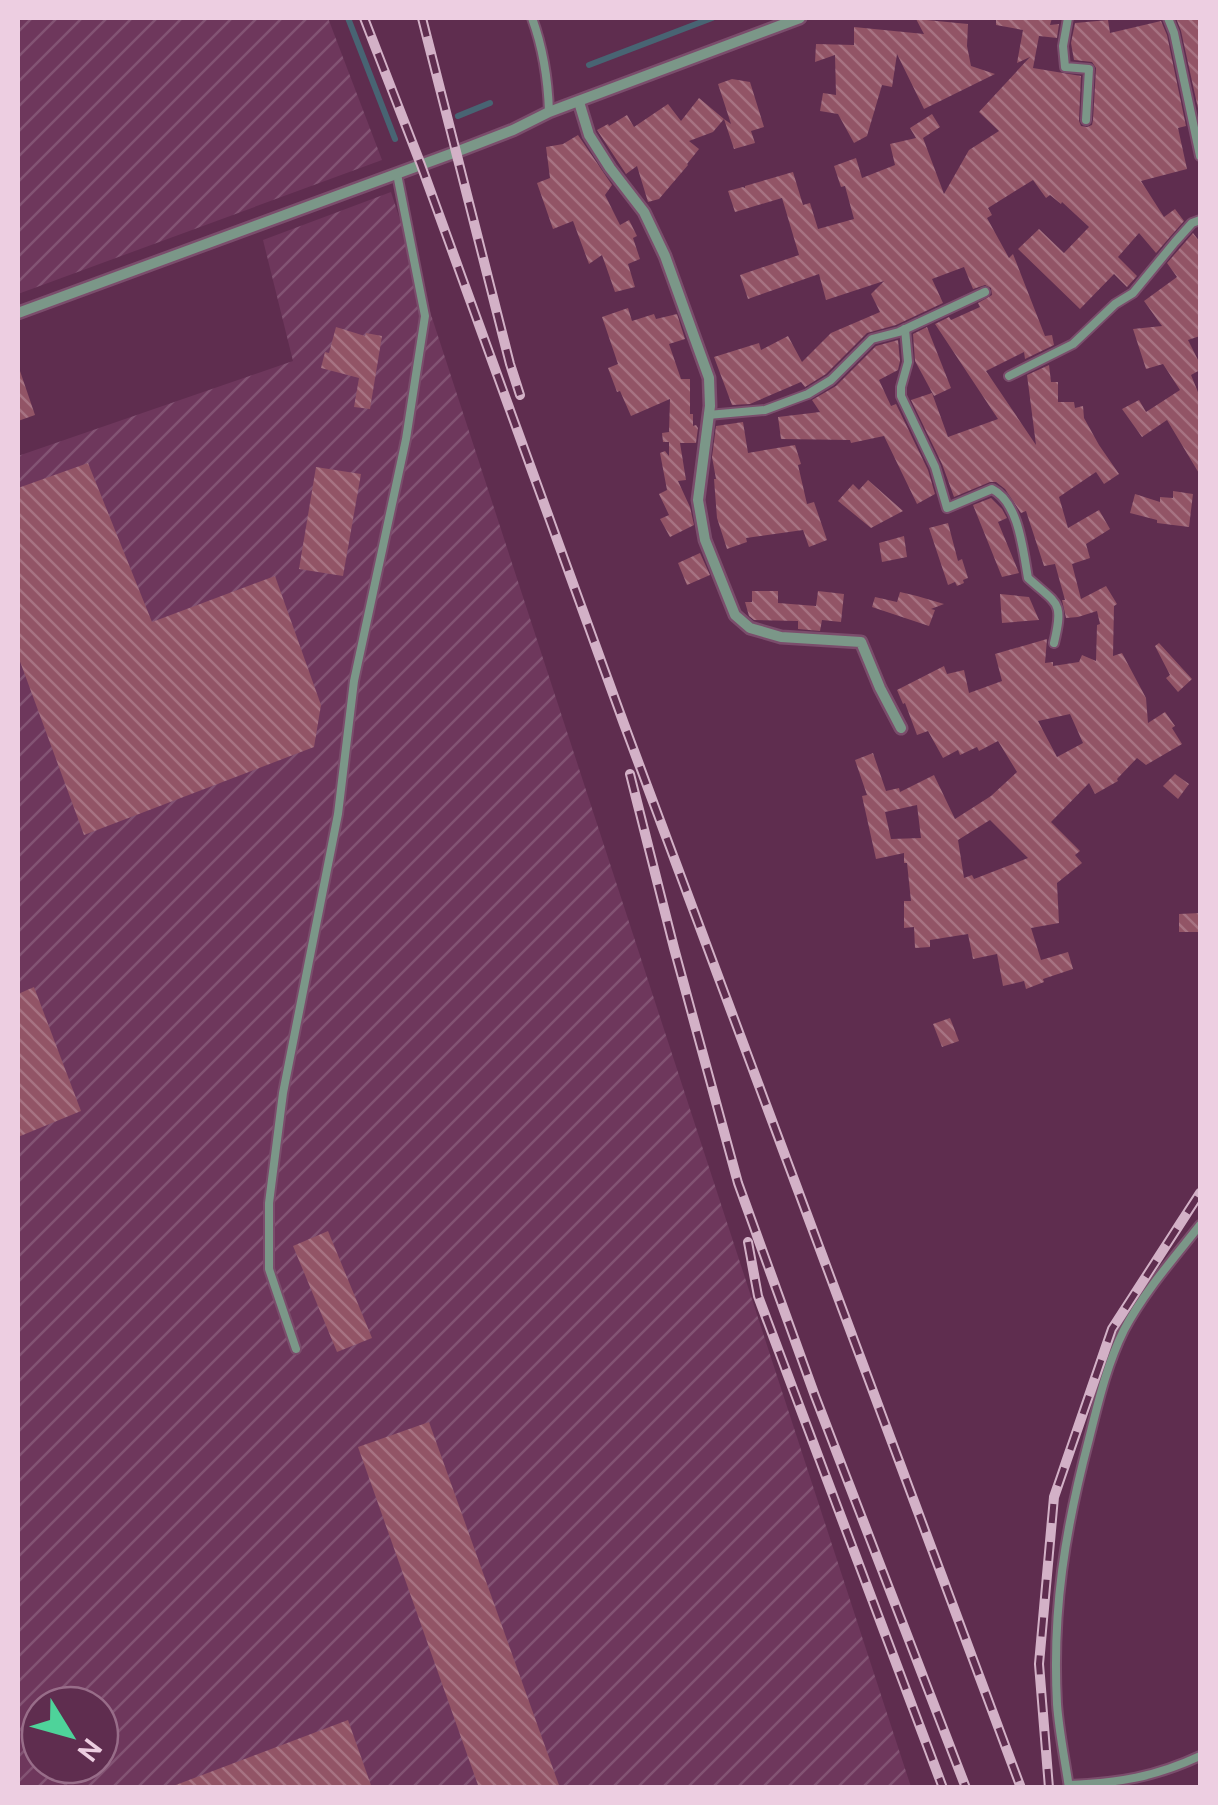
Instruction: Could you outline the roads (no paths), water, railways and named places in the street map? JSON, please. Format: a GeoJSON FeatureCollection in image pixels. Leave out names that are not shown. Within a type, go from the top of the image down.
{"type":"FeatureCollection","features":[{"type":"Feature","properties":{"kind":"street"},"geometry":{"type":"LineString","coordinates":[[18,313],[513,130],[548,112],[800,18]]}},
{"type":"Feature","properties":{"kind":"street"},"geometry":{"type":"LineString","coordinates":[[579,102],[589,135],[644,212],[666,256],[709,378],[698,500],[705,540],[735,615],[750,628],[781,636],[862,642],[901,728]]}},
{"type":"Feature","properties":{"kind":"lane"},"geometry":{"type":"LineString","coordinates":[[532,18],[548,85],[548,112]]}},
{"type":"Feature","properties":{"kind":"lane"},"geometry":{"type":"LineString","coordinates":[[1068,18],[1063,46],[1065,66],[1089,68],[1086,120]]}},
{"type":"Feature","properties":{"kind":"lane"},"geometry":{"type":"LineString","coordinates":[[1168,18],[1200,156]]}},
{"type":"Feature","properties":{"kind":"lane"},"geometry":{"type":"LineString","coordinates":[[296,1349],[269,1269],[268,1203],[283,1093],[338,814],[354,681],[406,439],[424,316],[396,174]]}},
{"type":"Feature","properties":{"kind":"lane"},"geometry":{"type":"LineString","coordinates":[[1010,376],[1073,344],[1115,304],[1134,294],[1175,242],[1192,223],[1200,220]]}},
{"type":"Feature","properties":{"kind":"lane"},"geometry":{"type":"LineString","coordinates":[[708,415],[764,410],[808,394],[831,380],[872,339],[905,329],[985,292]]}},
{"type":"Feature","properties":{"kind":"lane"},"geometry":{"type":"LineString","coordinates":[[905,329],[908,362],[901,396],[935,467],[947,508],[984,491],[1000,493],[1021,537],[1028,578],[1059,608],[1054,643]]}},
{"type":"Feature","properties":{"kind":"lane"},"geometry":{"type":"LineString","coordinates":[[1200,1225],[1159,1276],[1124,1330],[1103,1384],[1069,1520],[1055,1632],[1057,1708],[1069,1786],[1138,1779],[1200,1756]]}},
{"type":"Feature","properties":{"kind":"waterway"},"geometry":{"type":"LineString","coordinates":[[348,18],[395,139]]}},
{"type":"Feature","properties":{"kind":"waterway"},"geometry":{"type":"LineString","coordinates":[[589,65],[712,18]]}},
{"type":"Feature","properties":{"kind":"waterway"},"geometry":{"type":"LineString","coordinates":[[458,116],[490,103]]}},
{"type":"Feature","properties":{"kind":"railway"},"geometry":{"type":"LineString","coordinates":[[364,18],[1021,1788]]}},
{"type":"Feature","properties":{"kind":"railway"},"geometry":{"type":"LineString","coordinates":[[422,18],[520,395]]}},
{"type":"Feature","properties":{"kind":"railway"},"geometry":{"type":"LineString","coordinates":[[630,774],[738,1183],[815,1396],[966,1788]]}},
{"type":"Feature","properties":{"kind":"railway"},"geometry":{"type":"LineString","coordinates":[[1049,1788],[1039,1664],[1054,1497],[1112,1329],[1200,1193]]}},
{"type":"Feature","properties":{"kind":"railway"},"geometry":{"type":"LineString","coordinates":[[748,1242],[758,1296],[943,1788]]}}]}
